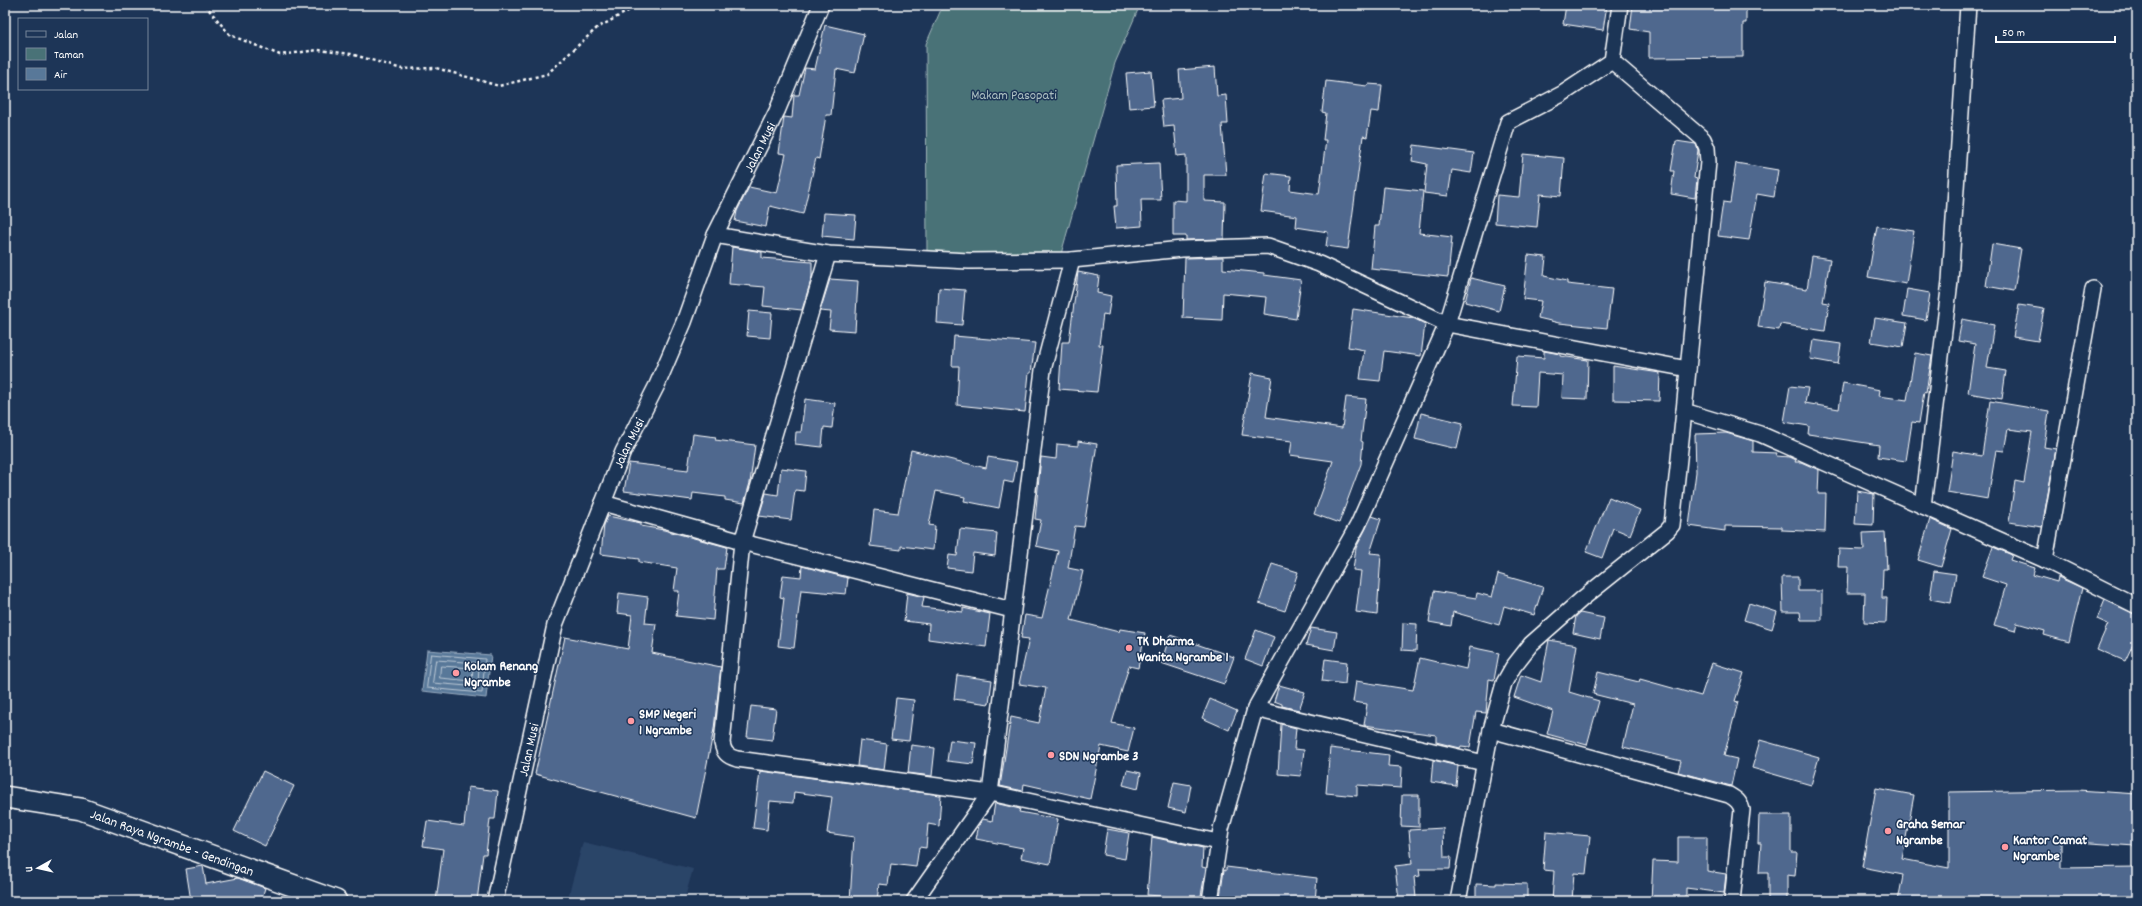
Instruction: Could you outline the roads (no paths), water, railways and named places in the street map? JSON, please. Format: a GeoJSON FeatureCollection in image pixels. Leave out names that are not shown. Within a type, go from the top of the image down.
{"type":"FeatureCollection","features":[{"type":"Feature","properties":{"kind":"main road","name":"Jalan Raya Ngrambe - Gendingan"},"geometry":{"type":"LineString","coordinates":[[5,797],[81,809],[336,901]]}},
{"type":"Feature","properties":{"kind":"street","name":"Jalan Musi"},"geometry":{"type":"LineString","coordinates":[[495,901],[555,625],[623,452],[657,385],[684,322],[715,235],[776,111],[821,5]]}},
{"type":"Feature","properties":{"kind":"street"},"geometry":{"type":"LineString","coordinates":[[1210,901],[1218,842],[1255,709],[1358,525],[1447,324],[1508,122],[1562,94],[1612,61],[1620,5]]}},
{"type":"Feature","properties":{"kind":"street"},"geometry":{"type":"LineString","coordinates":[[1923,506],[1950,281],[1968,5]]}},
{"type":"Feature","properties":{"kind":"street"},"geometry":{"type":"LineString","coordinates":[[1458,901],[1491,730],[1504,683],[1513,667],[1531,644],[1667,531],[1672,525],[1708,162],[1707,148],[1703,139],[1612,61]]}},
{"type":"Feature","properties":{"kind":"street"},"geometry":{"type":"LineString","coordinates":[[715,235],[828,254],[968,261],[1072,260],[1182,249],[1268,246],[1319,264],[1447,324],[1688,369]]}},
{"type":"Feature","properties":{"kind":"street"},"geometry":{"type":"LineString","coordinates":[[828,254],[742,542],[722,743],[724,752],[730,757],[737,759],[990,793],[1218,842]]}},
{"type":"Feature","properties":{"kind":"street"},"geometry":{"type":"LineString","coordinates":[[914,901],[990,793],[1043,370],[1072,260]]}},
{"type":"Feature","properties":{"kind":"street"},"geometry":{"type":"LineString","coordinates":[[2045,560],[2093,289]]}},
{"type":"Feature","properties":{"kind":"street"},"geometry":{"type":"LineString","coordinates":[[1684,411],[1760,434],[2045,560],[2137,606]]}},
{"type":"Feature","properties":{"kind":"street"},"geometry":{"type":"LineString","coordinates":[[603,503],[742,542],[1012,610]]}},
{"type":"Feature","properties":{"kind":"street"},"geometry":{"type":"LineString","coordinates":[[1255,709],[1484,763]]}},
{"type":"Feature","properties":{"kind":"street"},"geometry":{"type":"LineString","coordinates":[[1491,730],[1729,795],[1736,799],[1742,810],[1732,901]]}},
{"type":"Feature","properties":{"kind":"water","name":"Kolam Renang Ngrambe"},"geometry":{"type":"Polygon","coordinates":[[[427,650],[491,655],[486,698],[422,691],[427,650]]]}},
{"type":"Feature","properties":{"kind":"place","name":"TK Dharma Wanita Ngrambe 1"},"geometry":{"type":"Point","coordinates":[1129,648]}},
{"type":"Feature","properties":{"kind":"place","name":"Kolam Renang Ngrambe"},"geometry":{"type":"Point","coordinates":[456,673]}},
{"type":"Feature","properties":{"kind":"place","name":"SMP Negeri 1 Ngrambe"},"geometry":{"type":"Point","coordinates":[631,721]}},
{"type":"Feature","properties":{"kind":"place","name":"SDN Ngrambe 3"},"geometry":{"type":"Point","coordinates":[1051,755]}},
{"type":"Feature","properties":{"kind":"place","name":"Graha Semar Ngrambe"},"geometry":{"type":"Point","coordinates":[1888,831]}},
{"type":"Feature","properties":{"kind":"place","name":"Kantor Camat Ngrambe"},"geometry":{"type":"Point","coordinates":[2005,847]}},
{"type":"Feature","properties":{"kind":"park label","name":"Makam Pasopati"},"geometry":{"type":"Point","coordinates":[1014,94]}}]}
